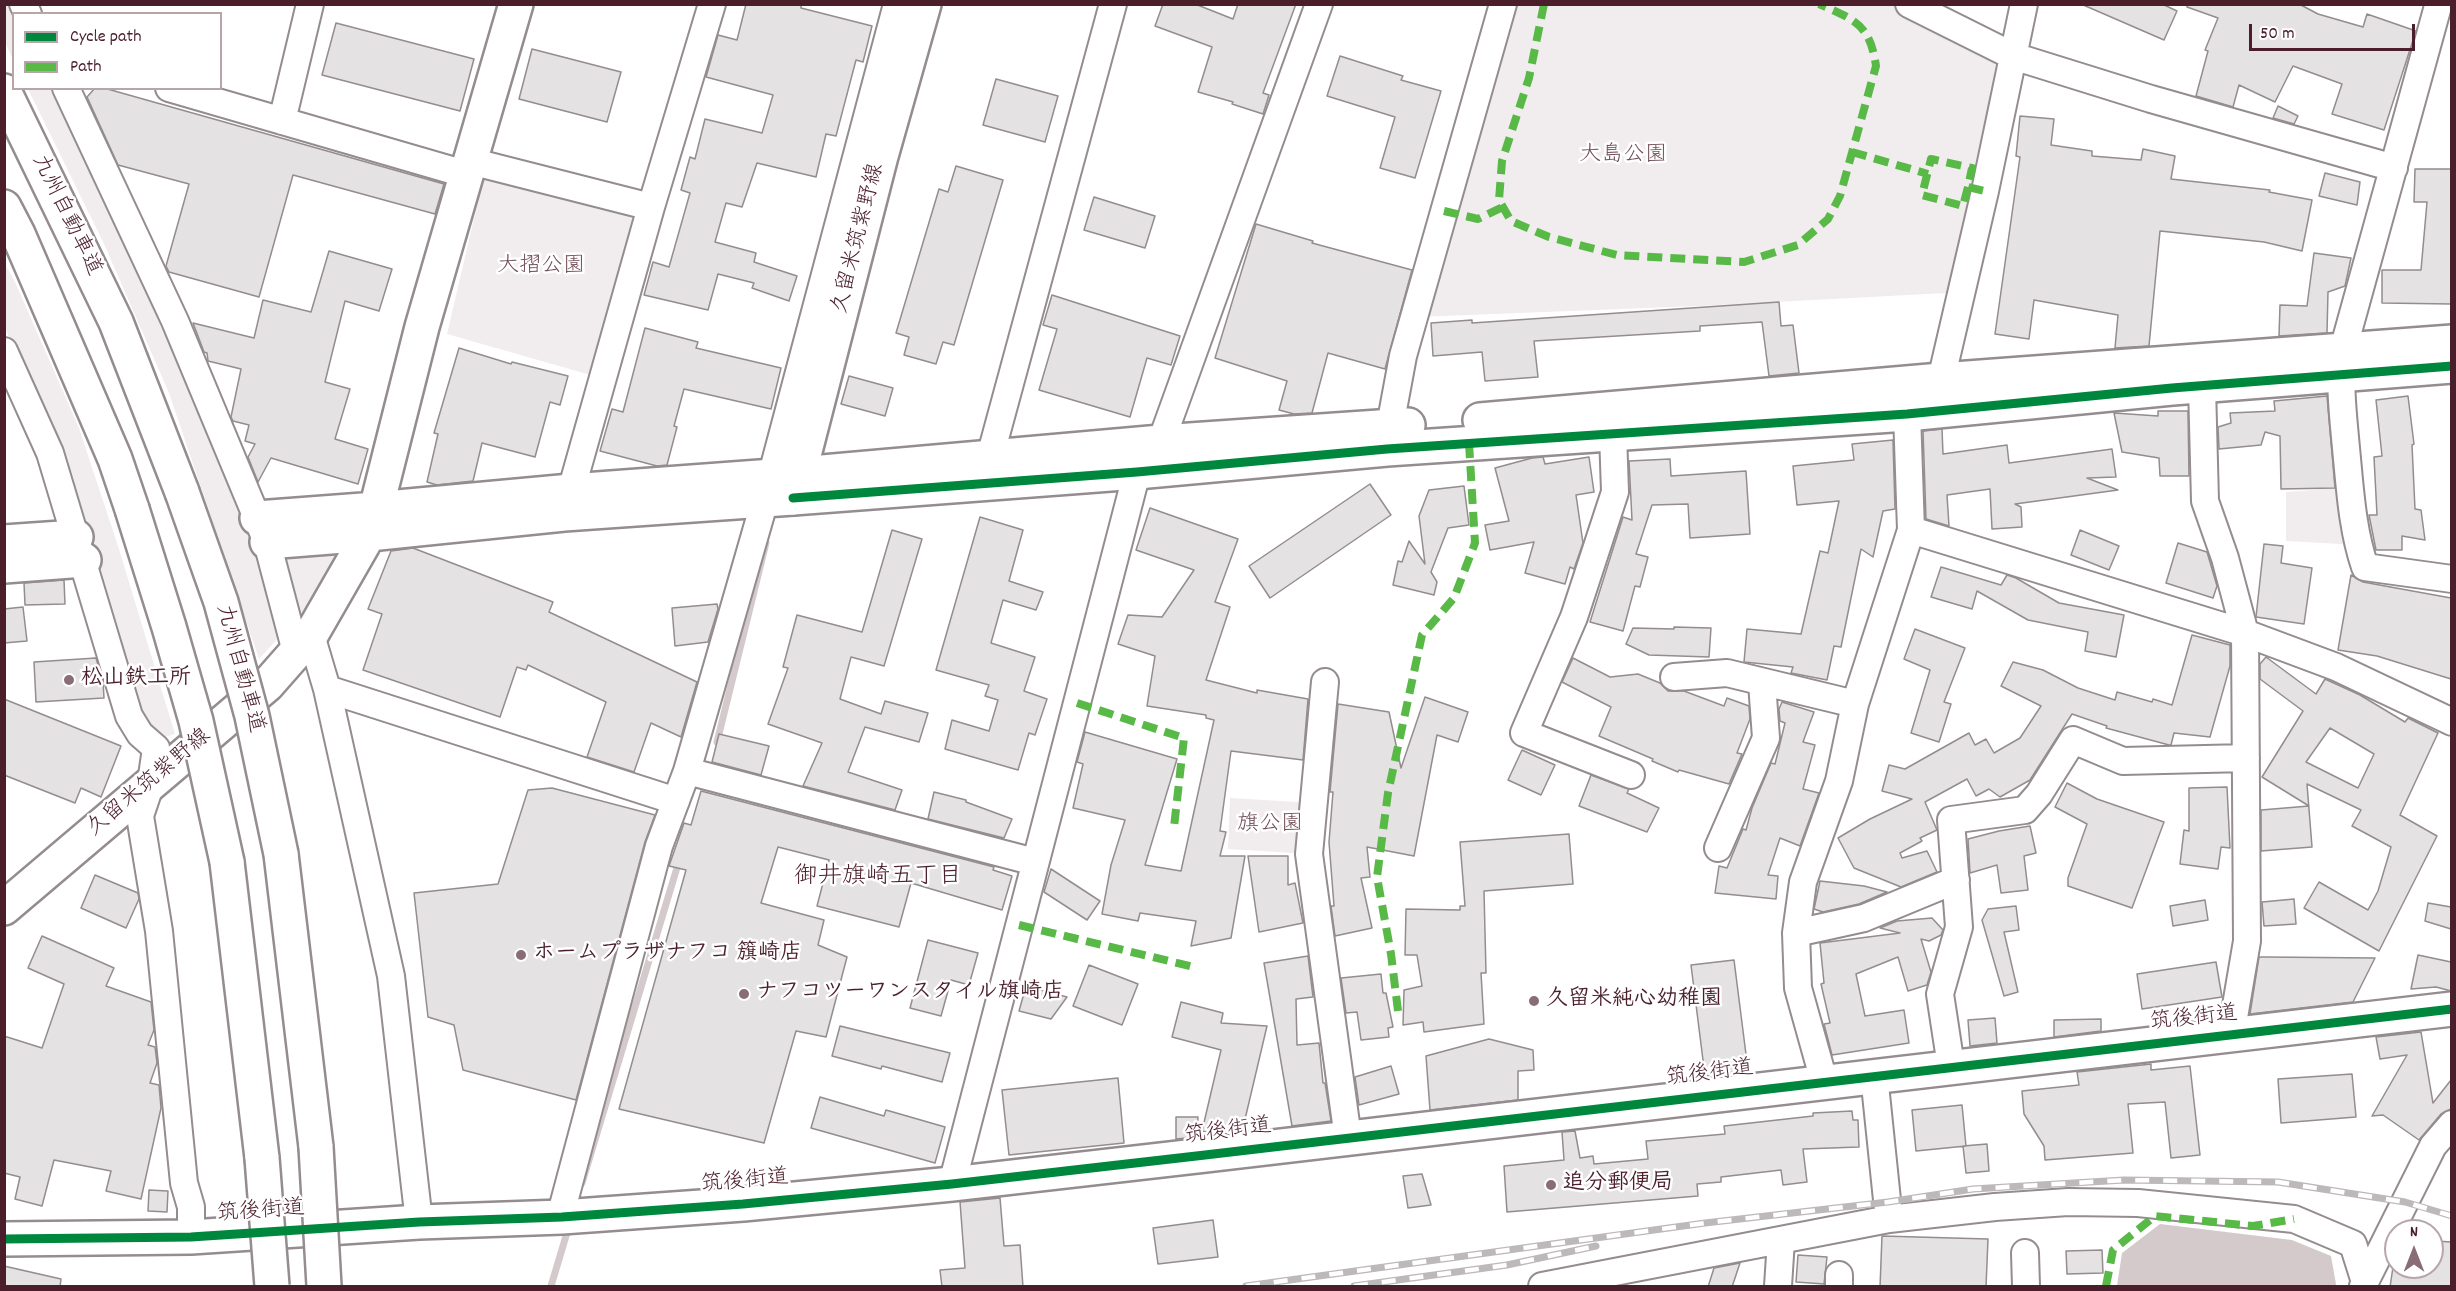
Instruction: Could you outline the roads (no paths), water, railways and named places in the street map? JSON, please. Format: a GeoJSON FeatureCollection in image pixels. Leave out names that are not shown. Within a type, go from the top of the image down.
{"type":"FeatureCollection","features":[{"type":"Feature","properties":{"kind":"main road","name":"久留米筑紫野線"},"geometry":{"type":"LineString","coordinates":[[4,908],[267,685],[304,644],[372,521],[422,327],[516,4]]}},
{"type":"Feature","properties":{"kind":"main road","name":"久留米筑紫野線"},"geometry":{"type":"LineString","coordinates":[[782,487],[924,4]]}},
{"type":"Feature","properties":{"kind":"main road","name":"九州自動車道"},"geometry":{"type":"LineString","coordinates":[[4,91],[116,322],[183,492],[221,602],[252,716],[281,854],[316,1147],[324,1287]]}},
{"type":"Feature","properties":{"kind":"main road"},"geometry":{"type":"LineString","coordinates":[[4,207],[18,234],[115,459],[169,627],[195,721],[227,862],[262,1158],[272,1287]]}},
{"type":"Feature","properties":{"kind":"main road"},"geometry":{"type":"LineString","coordinates":[[4,236],[115,459]]}},
{"type":"Feature","properties":{"kind":"main road"},"geometry":{"type":"LineString","coordinates":[[262,530],[372,521],[564,514],[782,487],[988,471],[1137,472],[1387,449],[1907,414],[2202,386],[2451,342]]}},
{"type":"Feature","properties":{"kind":"main road"},"geometry":{"type":"LineString","coordinates":[[988,471],[1161,442],[1390,426],[1941,380],[2341,363],[2451,366]]}},
{"type":"Feature","properties":{"kind":"main road"},"geometry":{"type":"LineString","coordinates":[[372,521],[571,490],[782,487]]}},
{"type":"Feature","properties":{"kind":"main road"},"geometry":{"type":"LineString","coordinates":[[4,542],[80,549]]}},
{"type":"Feature","properties":{"kind":"main road"},"geometry":{"type":"LineString","coordinates":[[4,566],[80,549]]}},
{"type":"Feature","properties":{"kind":"main road","name":"筑後街道"},"geometry":{"type":"LineString","coordinates":[[4,1239],[191,1237],[419,1222],[569,1217],[952,1184],[2451,1009]]}},
{"type":"Feature","properties":{"kind":"street"},"geometry":{"type":"LineString","coordinates":[[282,121],[310,4]]}},
{"type":"Feature","properties":{"kind":"street"},"geometry":{"type":"LineString","coordinates":[[571,490],[651,207],[712,4]]}},
{"type":"Feature","properties":{"kind":"street"},"geometry":{"type":"LineString","coordinates":[[569,1217],[659,846],[687,771],[782,487],[897,4]]}},
{"type":"Feature","properties":{"kind":"street"},"geometry":{"type":"LineString","coordinates":[[988,471],[1113,4]]}},
{"type":"Feature","properties":{"kind":"street"},"geometry":{"type":"LineString","coordinates":[[952,1184],[1137,472],[1161,442],[1319,4]]}},
{"type":"Feature","properties":{"kind":"street"},"geometry":{"type":"LineString","coordinates":[[1390,426],[1403,356],[1503,4]]}},
{"type":"Feature","properties":{"kind":"street"},"geometry":{"type":"LineString","coordinates":[[1909,4],[2013,56],[2151,99],[2394,168]]}},
{"type":"Feature","properties":{"kind":"street"},"geometry":{"type":"LineString","coordinates":[[1824,1081],[1798,988],[1796,933],[1803,882],[1839,781],[1855,704],[1911,530],[1907,414],[1941,380],[1985,191],[2024,4]]}},
{"type":"Feature","properties":{"kind":"street"},"geometry":{"type":"LineString","coordinates":[[2441,7],[2341,363],[2350,490],[2358,545],[2365,567],[2451,579]]}},
{"type":"Feature","properties":{"kind":"street"},"geometry":{"type":"LineString","coordinates":[[67,90],[175,321],[262,530],[304,644],[327,689],[391,976],[419,1222]]}},
{"type":"Feature","properties":{"kind":"street"},"geometry":{"type":"LineString","coordinates":[[176,90],[282,121],[468,167],[651,207]]}},
{"type":"Feature","properties":{"kind":"street"},"geometry":{"type":"LineString","coordinates":[[4,351],[50,453],[129,716],[140,734],[156,748],[150,783],[140,816],[160,943],[184,1183],[191,1208],[191,1237]]}},
{"type":"Feature","properties":{"kind":"street"},"geometry":{"type":"LineString","coordinates":[[2202,386],[2205,501],[2225,558],[2245,633],[2247,941],[2231,1035]]}},
{"type":"Feature","properties":{"kind":"street"},"geometry":{"type":"LineString","coordinates":[[1613,433],[1615,492],[1574,617],[1524,733],[1631,776]]}},
{"type":"Feature","properties":{"kind":"street"},"geometry":{"type":"LineString","coordinates":[[1911,530],[2245,633],[2336,667],[2451,722]]}},
{"type":"Feature","properties":{"kind":"street"},"geometry":{"type":"LineString","coordinates":[[1674,677],[1727,674],[1855,704]]}},
{"type":"Feature","properties":{"kind":"street"},"geometry":{"type":"LineString","coordinates":[[1325,682],[1309,854],[1348,1138]]}},
{"type":"Feature","properties":{"kind":"street"},"geometry":{"type":"LineString","coordinates":[[1718,848],[1766,738],[1762,683]]}},
{"type":"Feature","properties":{"kind":"street"},"geometry":{"type":"LineString","coordinates":[[327,689],[676,801]]}},
{"type":"Feature","properties":{"kind":"street"},"geometry":{"type":"LineString","coordinates":[[1951,1066],[1940,994],[1959,927],[1951,820],[2025,810],[2039,794],[2073,740],[2123,761],[2246,758]]}},
{"type":"Feature","properties":{"kind":"street"},"geometry":{"type":"LineString","coordinates":[[687,771],[1035,862]]}},
{"type":"Feature","properties":{"kind":"street"},"geometry":{"type":"LineString","coordinates":[[1796,933],[1864,918],[1956,880]]}},
{"type":"Feature","properties":{"kind":"street"},"geometry":{"type":"LineString","coordinates":[[1874,1075],[1889,1219]]}},
{"type":"Feature","properties":{"kind":"street"},"geometry":{"type":"LineString","coordinates":[[2364,1284],[2433,1146],[2451,1124]]}},
{"type":"Feature","properties":{"kind":"street"},"geometry":{"type":"LineString","coordinates":[[1547,1286],[1889,1219],[1995,1207],[2068,1202],[2138,1203],[2294,1219],[2353,1244],[2364,1284]]}},
{"type":"Feature","properties":{"kind":"street"},"geometry":{"type":"LineString","coordinates":[[1778,1287],[1780,1240]]}},
{"type":"Feature","properties":{"kind":"street"},"geometry":{"type":"LineString","coordinates":[[2025,1253],[2026,1287]]}},
{"type":"Feature","properties":{"kind":"waterway"},"geometry":{"type":"LineString","coordinates":[[717,742],[766,543]]}},
{"type":"Feature","properties":{"kind":"waterway"},"geometry":{"type":"LineString","coordinates":[[582,1183],[679,861]]}},
{"type":"Feature","properties":{"kind":"waterway"},"geometry":{"type":"LineString","coordinates":[[551,1286],[569,1226]]}},
{"type":"Feature","properties":{"kind":"railway"},"geometry":{"type":"LineString","coordinates":[[1246,1286],[1973,1189],[2124,1180],[2278,1182],[2405,1202],[2452,1216]]}},
{"type":"Feature","properties":{"kind":"railway"},"geometry":{"type":"LineString","coordinates":[[1354,1286],[1507,1265],[1596,1246]]}},
{"type":"Feature","properties":{"kind":"place","name":"松山鉄工所"},"geometry":{"type":"Point","coordinates":[69,680]}},
{"type":"Feature","properties":{"kind":"place","name":"ホームプラザナフコ 籏崎店"},"geometry":{"type":"Point","coordinates":[521,955]}},
{"type":"Feature","properties":{"kind":"place","name":"ナフコツーワンスタイル旗崎店"},"geometry":{"type":"Point","coordinates":[744,994]}},
{"type":"Feature","properties":{"kind":"place","name":"久留米純心幼稚園"},"geometry":{"type":"Point","coordinates":[1534,1001]}},
{"type":"Feature","properties":{"kind":"place","name":"追分郵便局"},"geometry":{"type":"Point","coordinates":[1551,1185]}},
{"type":"Feature","properties":{"kind":"district","name":"御井旗崎五丁目"},"geometry":{"type":"Point","coordinates":[878,879]}},
{"type":"Feature","properties":{"kind":"park label","name":"大島公園"},"geometry":{"type":"Point","coordinates":[1623,157]}},
{"type":"Feature","properties":{"kind":"park label","name":"大摺公園"},"geometry":{"type":"Point","coordinates":[541,268]}},
{"type":"Feature","properties":{"kind":"park label","name":"旗公園"},"geometry":{"type":"Point","coordinates":[1270,826]}}]}
